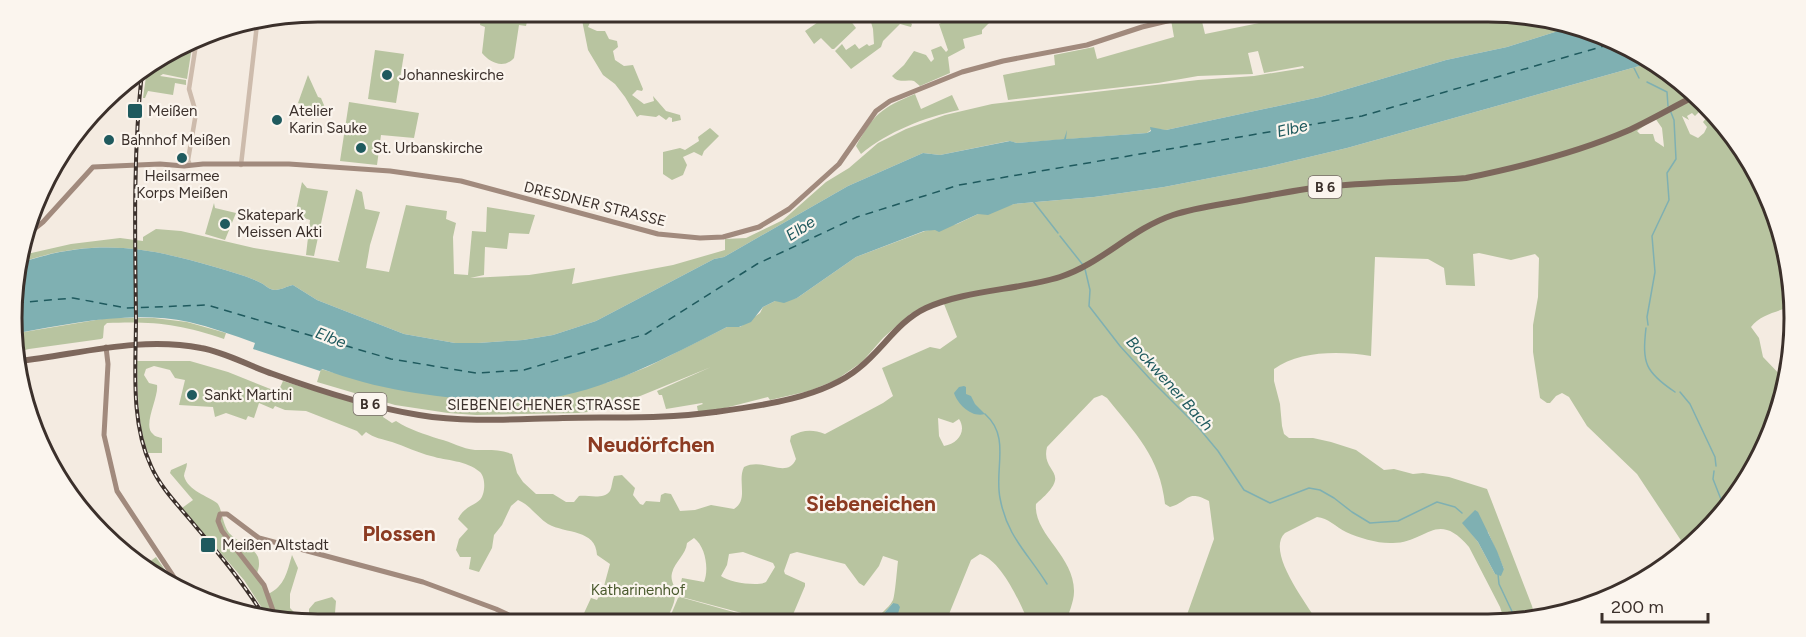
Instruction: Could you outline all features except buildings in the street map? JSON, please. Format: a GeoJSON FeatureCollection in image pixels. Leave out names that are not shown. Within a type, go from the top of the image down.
{"type":"FeatureCollection","features":[{"type":"Feature","properties":{"kind":"main road","name":"DRESDNER STRASSE"},"geometry":{"type":"LineString","coordinates":[[37,227],[93,166],[304,165],[360,168],[468,183],[658,234],[700,238],[733,235],[765,224],[796,203],[840,164],[871,117],[890,100],[962,72],[1003,61],[1087,45],[1163,22]]}},
{"type":"Feature","properties":{"kind":"main road","name":"SIEBENEICHENER STRASSE"},"geometry":{"type":"LineString","coordinates":[[106,347],[153,345],[203,348],[346,398],[417,415],[442,418],[503,420],[660,416],[735,409],[825,388],[860,368],[904,322],[925,308],[945,301],[1050,279],[1084,267],[1141,230],[1174,214],[1297,190],[1466,178],[1487,174],[1552,157],[1599,141],[1630,129],[1687,100]]}},
{"type":"Feature","properties":{"kind":"main road","name":"B 6"},"geometry":{"type":"LineString","coordinates":[[25,360],[106,347]]}},
{"type":"Feature","properties":{"kind":"main road"},"geometry":{"type":"LineString","coordinates":[[106,347],[108,364],[104,435],[117,494],[173,577]]}},
{"type":"Feature","properties":{"kind":"main road"},"geometry":{"type":"LineString","coordinates":[[273,611],[264,585],[222,531],[218,520],[220,514],[228,514],[259,538],[423,582],[506,614]]}},
{"type":"Feature","properties":{"kind":"street"},"geometry":{"type":"LineString","coordinates":[[241,165],[256,29]]}},
{"type":"Feature","properties":{"kind":"street"},"geometry":{"type":"LineString","coordinates":[[190,165],[196,113],[189,88],[195,50]]}},
{"type":"Feature","properties":{"kind":"green space"},"geometry":{"type":"Polygon","coordinates":[[[480,22],[527,22],[526,26],[519,25],[514,58],[502,64],[489,60],[482,53],[485,27],[480,25],[480,22]]]}},
{"type":"Feature","properties":{"kind":"green space"},"geometry":{"type":"Polygon","coordinates":[[[582,22],[590,22],[588,27],[597,31],[605,31],[609,39],[617,41],[618,47],[613,51],[615,60],[624,66],[633,65],[643,89],[642,91],[637,90],[632,95],[644,104],[654,101],[653,96],[666,111],[680,115],[681,120],[672,122],[672,118],[669,117],[666,120],[659,115],[637,117],[615,84],[603,75],[588,50],[582,22]]]}},
{"type":"Feature","properties":{"kind":"green space"},"geometry":{"type":"Polygon","coordinates":[[[818,22],[852,22],[856,28],[834,49],[821,38],[814,44],[805,31],[818,22]]]}},
{"type":"Feature","properties":{"kind":"green space"},"geometry":{"type":"Polygon","coordinates":[[[871,22],[910,22],[912,24],[911,27],[900,24],[883,41],[881,47],[851,69],[835,51],[842,44],[846,50],[855,44],[859,49],[867,44],[869,46],[874,44],[871,22]]]}},
{"type":"Feature","properties":{"kind":"green space"},"geometry":{"type":"Polygon","coordinates":[[[943,22],[990,22],[982,30],[982,34],[963,39],[965,48],[948,57],[950,73],[920,86],[914,81],[900,81],[892,76],[914,51],[926,55],[931,62],[934,59],[931,50],[941,46],[946,52],[948,50],[939,24],[943,22]]]}},
{"type":"Feature","properties":{"kind":"green space"},"geometry":{"type":"Polygon","coordinates":[[[1171,22],[1202,22],[1205,34],[1264,22],[1488,22],[1526,25],[1557,31],[1507,47],[1446,60],[1320,97],[1166,130],[1152,129],[1147,133],[1017,143],[1009,141],[940,155],[923,153],[848,186],[724,257],[714,259],[596,321],[553,335],[523,340],[455,343],[404,334],[317,300],[293,285],[274,290],[233,272],[144,250],[77,249],[28,260],[30,253],[71,244],[120,238],[143,241],[143,237],[156,229],[181,231],[254,248],[340,262],[338,260],[356,189],[362,192],[365,209],[380,212],[366,268],[389,272],[406,205],[447,211],[446,219],[456,223],[453,237],[454,274],[468,275],[472,231],[486,232],[487,207],[535,215],[529,234],[509,233],[507,249],[485,247],[484,275],[470,278],[529,275],[575,268],[572,284],[673,265],[725,250],[725,239],[746,238],[783,220],[826,182],[849,168],[878,143],[906,129],[945,115],[992,104],[1198,80],[1254,76],[1304,68],[1303,66],[1264,73],[1258,51],[1248,53],[1253,74],[1198,76],[1158,83],[1008,100],[1003,75],[1055,65],[1054,55],[1094,47],[1097,59],[1174,37],[1171,22]]]}},
{"type":"Feature","properties":{"kind":"green space"},"geometry":{"type":"Polygon","coordinates":[[[375,50],[404,54],[396,103],[368,99],[375,50]]]}},
{"type":"Feature","properties":{"kind":"green space"},"geometry":{"type":"Polygon","coordinates":[[[191,51],[187,79],[163,74],[160,76],[186,80],[186,85],[175,83],[173,95],[148,91],[143,98],[146,78],[191,51]]]}},
{"type":"Feature","properties":{"kind":"green space","name":"Katharinenhof"},"geometry":{"type":"Polygon","coordinates":[[[1641,65],[1652,72],[1699,112],[1695,116],[1692,113],[1687,116],[1689,120],[1682,116],[1690,134],[1698,138],[1704,133],[1707,127],[1703,122],[1706,119],[1734,154],[1761,205],[1778,261],[1784,309],[1764,317],[1751,327],[1759,338],[1763,357],[1778,373],[1778,376],[1761,432],[1734,483],[1710,514],[1682,542],[1637,474],[1587,426],[1569,397],[1562,393],[1550,403],[1540,398],[1533,352],[1539,258],[1535,254],[1511,260],[1479,253],[1473,254],[1475,286],[1446,285],[1444,268],[1428,259],[1375,257],[1371,356],[1347,353],[1308,355],[1274,369],[1282,426],[1284,434],[1289,438],[1313,438],[1356,450],[1384,470],[1394,469],[1413,474],[1423,473],[1449,477],[1487,489],[1532,606],[1533,611],[1526,612],[1502,614],[1469,547],[1448,530],[1439,529],[1402,542],[1385,543],[1356,536],[1317,517],[1285,533],[1280,542],[1280,553],[1284,565],[1312,614],[1187,614],[1214,539],[1209,501],[1192,496],[1170,507],[1165,504],[1158,473],[1145,446],[1107,398],[1102,395],[1094,398],[1047,447],[1046,456],[1054,473],[1054,485],[1036,504],[1041,525],[1062,556],[1073,579],[1074,596],[1069,614],[1025,614],[1003,574],[988,558],[980,554],[971,560],[949,614],[898,614],[893,603],[884,614],[881,614],[893,600],[898,561],[883,556],[879,566],[864,586],[859,583],[845,564],[797,552],[790,554],[784,571],[785,574],[805,583],[793,614],[746,614],[678,596],[682,578],[704,582],[706,565],[704,553],[694,538],[687,543],[685,551],[673,569],[675,596],[669,614],[584,614],[591,598],[597,600],[604,586],[610,564],[597,555],[595,547],[586,536],[548,524],[518,500],[511,506],[502,525],[494,535],[492,548],[479,572],[469,569],[471,557],[460,557],[456,550],[459,539],[468,529],[458,519],[465,510],[481,498],[484,492],[484,480],[480,472],[469,465],[426,455],[366,432],[362,436],[357,431],[306,411],[285,410],[275,406],[273,409],[259,403],[254,418],[248,416],[246,420],[226,413],[215,417],[213,407],[179,405],[185,380],[175,378],[170,370],[154,366],[146,369],[144,375],[149,383],[157,385],[149,425],[154,435],[162,438],[162,453],[148,453],[144,442],[139,408],[137,361],[190,361],[228,372],[278,392],[283,381],[384,412],[383,417],[392,423],[396,421],[417,432],[466,448],[512,454],[517,473],[536,494],[553,494],[566,502],[574,502],[579,496],[596,497],[607,494],[614,476],[622,475],[635,488],[633,495],[643,505],[646,501],[660,502],[661,495],[665,493],[671,494],[680,511],[695,510],[711,505],[734,509],[741,501],[744,467],[759,464],[787,468],[792,465],[796,459],[790,441],[791,436],[808,431],[825,434],[883,403],[893,396],[882,368],[930,347],[940,349],[957,337],[944,304],[924,306],[910,314],[883,338],[862,362],[836,380],[809,391],[698,412],[697,406],[702,403],[666,409],[662,395],[659,395],[657,391],[711,367],[628,401],[588,412],[476,415],[395,405],[317,382],[321,369],[460,399],[536,400],[609,382],[647,367],[727,327],[740,327],[760,313],[763,307],[775,301],[797,298],[856,257],[925,231],[957,224],[978,214],[1014,204],[1094,197],[1164,187],[1267,167],[1347,148],[1641,65]],[[1655,118],[1637,131],[1640,134],[1653,134],[1655,141],[1664,147],[1662,128],[1655,118]],[[938,418],[939,436],[944,446],[953,443],[960,436],[962,428],[959,419],[953,423],[938,418]],[[1463,523],[1478,542],[1495,574],[1504,569],[1488,532],[1463,523]],[[743,552],[729,554],[727,565],[721,576],[750,584],[766,582],[775,567],[773,563],[743,552]]]}},
{"type":"Feature","properties":{"kind":"green space"},"geometry":{"type":"Polygon","coordinates":[[[308,75],[326,110],[324,115],[298,103],[308,75]]]}},
{"type":"Feature","properties":{"kind":"green space"},"geometry":{"type":"Polygon","coordinates":[[[915,94],[921,109],[952,95],[959,110],[907,126],[861,154],[856,146],[879,113],[915,94]]]}},
{"type":"Feature","properties":{"kind":"green space"},"geometry":{"type":"Polygon","coordinates":[[[349,102],[419,113],[414,138],[381,135],[377,165],[340,161],[349,102]]]}},
{"type":"Feature","properties":{"kind":"green space"},"geometry":{"type":"Polygon","coordinates":[[[710,128],[719,136],[702,156],[694,152],[683,157],[687,165],[683,175],[672,180],[663,174],[663,152],[680,148],[685,150],[699,141],[698,137],[710,128]]]}},
{"type":"Feature","properties":{"kind":"green space"},"geometry":{"type":"Polygon","coordinates":[[[302,182],[307,188],[328,191],[314,256],[306,255],[310,220],[295,215],[302,182]]]}},
{"type":"Feature","properties":{"kind":"green space"},"geometry":{"type":"Polygon","coordinates":[[[214,203],[215,208],[236,213],[225,240],[205,234],[214,203]]]}},
{"type":"Feature","properties":{"kind":"green space"},"geometry":{"type":"Polygon","coordinates":[[[108,318],[154,318],[187,322],[226,333],[224,339],[167,325],[107,323],[101,339],[24,350],[23,332],[108,318]]]}},
{"type":"Feature","properties":{"kind":"green space"},"geometry":{"type":"Polygon","coordinates":[[[187,463],[184,476],[186,481],[194,489],[217,503],[229,533],[256,553],[259,564],[256,575],[268,594],[282,583],[292,555],[298,568],[290,594],[290,608],[296,614],[263,609],[244,580],[182,508],[193,500],[170,473],[171,470],[187,463]]]}},
{"type":"Feature","properties":{"kind":"green space"},"geometry":{"type":"Polygon","coordinates":[[[156,557],[167,573],[154,565],[150,562],[156,557]]]}},
{"type":"Feature","properties":{"kind":"green space"},"geometry":{"type":"Polygon","coordinates":[[[332,597],[336,601],[335,614],[309,614],[309,609],[315,602],[332,597]]]}},
{"type":"Feature","properties":{"kind":"green space"},"geometry":{"type":"Polygon","coordinates":[[[680,597],[741,614],[671,614],[680,597]]]}},
{"type":"Feature","properties":{"kind":"water","name":"Elbe"},"geometry":{"type":"Polygon","coordinates":[[[1557,31],[1601,45],[1641,65],[1347,148],[1267,167],[1164,187],[1094,197],[1014,204],[988,215],[978,214],[939,232],[924,231],[856,257],[797,298],[784,303],[775,301],[763,307],[751,322],[739,327],[727,327],[635,372],[562,396],[537,400],[491,400],[448,397],[384,387],[322,369],[320,371],[253,349],[255,343],[230,334],[189,322],[168,319],[146,317],[103,319],[23,332],[23,299],[29,259],[78,249],[122,248],[144,250],[190,260],[245,276],[274,290],[293,285],[317,300],[404,334],[455,343],[523,340],[553,335],[596,321],[714,259],[724,257],[848,186],[923,153],[940,155],[1010,141],[1017,143],[1064,139],[1067,130],[1066,139],[1147,133],[1151,131],[1150,127],[1166,130],[1320,97],[1446,60],[1507,47],[1557,31]]]}},
{"type":"Feature","properties":{"kind":"water"},"geometry":{"type":"Polygon","coordinates":[[[964,386],[966,394],[971,396],[985,414],[975,414],[966,410],[959,402],[954,393],[959,387],[964,386]]]}},
{"type":"Feature","properties":{"kind":"water"},"geometry":{"type":"Polygon","coordinates":[[[1475,510],[1497,551],[1504,569],[1501,576],[1495,574],[1478,542],[1462,523],[1475,510]]]}},
{"type":"Feature","properties":{"kind":"water"},"geometry":{"type":"Polygon","coordinates":[[[893,603],[900,607],[898,614],[884,614],[893,603]]]}},
{"type":"Feature","properties":{"kind":"waterway"},"geometry":{"type":"LineString","coordinates":[[1634,68],[1639,78]]}},
{"type":"Feature","properties":{"kind":"waterway"},"geometry":{"type":"LineString","coordinates":[[1647,82],[1667,92],[1668,106]]}},
{"type":"Feature","properties":{"kind":"waterway"},"geometry":{"type":"LineString","coordinates":[[1648,325],[1647,317],[1655,272],[1652,236],[1669,200],[1667,173],[1676,159],[1674,120],[1670,110]]}},
{"type":"Feature","properties":{"kind":"waterway"},"geometry":{"type":"LineString","coordinates":[[1033,201],[1058,233]]}},
{"type":"Feature","properties":{"kind":"waterway","name":"Bockwener Bach"},"geometry":{"type":"LineString","coordinates":[[1060,236],[1083,265]]}},
{"type":"Feature","properties":{"kind":"waterway","name":"Bockwener Bach"},"geometry":{"type":"LineString","coordinates":[[1085,269],[1090,290],[1089,306],[1120,346],[1198,427],[1218,451],[1244,490],[1270,503],[1309,488],[1320,490],[1370,523],[1398,521],[1437,502],[1455,507],[1462,513]]}},
{"type":"Feature","properties":{"kind":"waterway"},"geometry":{"type":"LineString","coordinates":[[1646,328],[1645,350],[1648,366],[1657,378],[1675,392]]}},
{"type":"Feature","properties":{"kind":"waterway"},"geometry":{"type":"LineString","coordinates":[[1680,392],[1690,404],[1715,457],[1716,466]]}},
{"type":"Feature","properties":{"kind":"waterway"},"geometry":{"type":"LineString","coordinates":[[985,414],[993,423],[1000,443],[999,487],[1003,512],[1019,544],[1047,584]]}},
{"type":"Feature","properties":{"kind":"waterway"},"geometry":{"type":"LineString","coordinates":[[1714,471],[1713,479],[1721,500]]}},
{"type":"Feature","properties":{"kind":"waterway"},"geometry":{"type":"LineString","coordinates":[[1498,574],[1499,584],[1513,613]]}},
{"type":"Feature","properties":{"kind":"ferry route"},"geometry":{"type":"LineString","coordinates":[[23,302],[73,298],[126,308],[207,305],[391,359],[476,373],[524,370],[646,334],[757,264],[857,217],[959,185],[1362,116],[1603,46]]}},
{"type":"Feature","properties":{"kind":"railway"},"geometry":{"type":"LineString","coordinates":[[141,82],[135,195],[135,374],[137,412],[144,449],[160,483],[215,549],[259,608]]}},
{"type":"Feature","properties":{"kind":"place","name":"Johanneskirche"},"geometry":{"type":"Point","coordinates":[387,75]}},
{"type":"Feature","properties":{"kind":"place","name":"Meißen"},"geometry":{"type":"Point","coordinates":[135,111]}},
{"type":"Feature","properties":{"kind":"place","name":"Atelier Karin Sauke"},"geometry":{"type":"Point","coordinates":[277,120]}},
{"type":"Feature","properties":{"kind":"place","name":"Bahnhof Meißen"},"geometry":{"type":"Point","coordinates":[109,140]}},
{"type":"Feature","properties":{"kind":"place","name":"St. Urbanskirche"},"geometry":{"type":"Point","coordinates":[361,148]}},
{"type":"Feature","properties":{"kind":"place","name":"Heilsarmee Korps Meißen"},"geometry":{"type":"Point","coordinates":[182,158]}},
{"type":"Feature","properties":{"kind":"place","name":"Skatepark Meissen Akti"},"geometry":{"type":"Point","coordinates":[225,224]}},
{"type":"Feature","properties":{"kind":"place","name":"Sankt Martini"},"geometry":{"type":"Point","coordinates":[192,395]}},
{"type":"Feature","properties":{"kind":"place","name":"Meißen Altstadt"},"geometry":{"type":"Point","coordinates":[208,545]}},
{"type":"Feature","properties":{"kind":"district","name":"Neudörfchen"},"geometry":{"type":"Point","coordinates":[651,445]}},
{"type":"Feature","properties":{"kind":"district","name":"Siebeneichen"},"geometry":{"type":"Point","coordinates":[871,504]}},
{"type":"Feature","properties":{"kind":"district","name":"Plossen"},"geometry":{"type":"Point","coordinates":[399,534]}}]}
